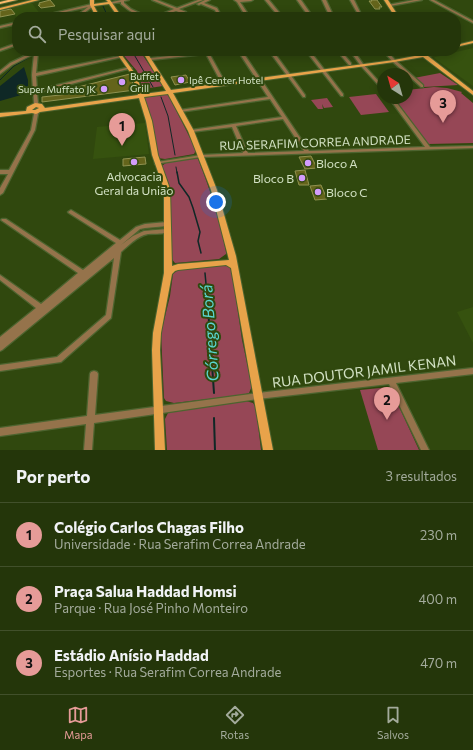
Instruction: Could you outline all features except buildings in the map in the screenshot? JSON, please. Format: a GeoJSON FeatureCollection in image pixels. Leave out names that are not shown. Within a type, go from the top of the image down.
{"type":"FeatureCollection","features":[{"type":"Feature","properties":{"kind":"highway"},"geometry":{"type":"LineString","coordinates":[[0,3],[15,0]]}},
{"type":"Feature","properties":{"kind":"highway"},"geometry":{"type":"LineString","coordinates":[[0,9],[10,7]]}},
{"type":"Feature","properties":{"kind":"main road"},"geometry":{"type":"LineString","coordinates":[[10,7],[37,0]]}},
{"type":"Feature","properties":{"kind":"main road"},"geometry":{"type":"LineString","coordinates":[[381,0],[388,5]]}},
{"type":"Feature","properties":{"kind":"main road"},"geometry":{"type":"LineString","coordinates":[[386,0],[392,12]]}},
{"type":"Feature","properties":{"kind":"main road"},"geometry":{"type":"LineString","coordinates":[[86,8],[93,2],[108,1],[116,12]]}},
{"type":"Feature","properties":{"kind":"main road"},"geometry":{"type":"LineString","coordinates":[[86,8],[95,10],[93,2]]}},
{"type":"Feature","properties":{"kind":"main road"},"geometry":{"type":"LineString","coordinates":[[461,45],[473,42]]}},
{"type":"Feature","properties":{"kind":"main road"},"geometry":{"type":"LineString","coordinates":[[461,49],[473,46]]}},
{"type":"Feature","properties":{"kind":"main road"},"geometry":{"type":"LineString","coordinates":[[120,56],[134,75],[149,121],[155,155],[167,189],[168,274],[157,332],[160,450]]}},
{"type":"Feature","properties":{"kind":"main road"},"geometry":{"type":"LineString","coordinates":[[148,56],[191,131],[214,190],[232,256],[268,450]]}},
{"type":"Feature","properties":{"kind":"main road"},"geometry":{"type":"LineString","coordinates":[[0,112],[35,109],[413,56]]}},
{"type":"Feature","properties":{"kind":"main road"},"geometry":{"type":"LineString","coordinates":[[426,56],[468,87],[473,93]]}},
{"type":"Feature","properties":{"kind":"main road"},"geometry":{"type":"LineString","coordinates":[[323,69],[350,64],[361,64]]}},
{"type":"Feature","properties":{"kind":"main road"},"geometry":{"type":"LineString","coordinates":[[0,116],[35,109]]}},
{"type":"Feature","properties":{"kind":"main road"},"geometry":{"type":"LineString","coordinates":[[227,262],[232,256]]}},
{"type":"Feature","properties":{"kind":"main road"},"geometry":{"type":"LineString","coordinates":[[168,262],[172,266],[178,267]]}},
{"type":"Feature","properties":{"kind":"main road"},"geometry":{"type":"LineString","coordinates":[[168,274],[172,269],[178,267],[227,262],[234,267]]}},
{"type":"Feature","properties":{"kind":"street"},"geometry":{"type":"LineString","coordinates":[[122,0],[130,10],[135,12]]}},
{"type":"Feature","properties":{"kind":"street"},"geometry":{"type":"LineString","coordinates":[[108,1],[127,0]]}},
{"type":"Feature","properties":{"kind":"street"},"geometry":{"type":"LineString","coordinates":[[154,0],[181,12]]}},
{"type":"Feature","properties":{"kind":"street"},"geometry":{"type":"LineString","coordinates":[[174,12],[198,1],[208,0]]}},
{"type":"Feature","properties":{"kind":"street"},"geometry":{"type":"LineString","coordinates":[[237,1],[251,0]]}},
{"type":"Feature","properties":{"kind":"street"},"geometry":{"type":"LineString","coordinates":[[267,0],[277,12]]}},
{"type":"Feature","properties":{"kind":"street"},"geometry":{"type":"LineString","coordinates":[[299,0],[308,12]]}},
{"type":"Feature","properties":{"kind":"street"},"geometry":{"type":"LineString","coordinates":[[324,0],[330,12]]}},
{"type":"Feature","properties":{"kind":"street"},"geometry":{"type":"LineString","coordinates":[[352,0],[358,12]]}},
{"type":"Feature","properties":{"kind":"street"},"geometry":{"type":"LineString","coordinates":[[388,5],[420,0]]}},
{"type":"Feature","properties":{"kind":"street"},"geometry":{"type":"LineString","coordinates":[[432,0],[454,12]]}},
{"type":"Feature","properties":{"kind":"street"},"geometry":{"type":"LineString","coordinates":[[198,1],[216,9],[218,12]]}},
{"type":"Feature","properties":{"kind":"street"},"geometry":{"type":"LineString","coordinates":[[237,1],[245,12]]}},
{"type":"Feature","properties":{"kind":"street"},"geometry":{"type":"LineString","coordinates":[[66,12],[86,8]]}},
{"type":"Feature","properties":{"kind":"street"},"geometry":{"type":"LineString","coordinates":[[82,12],[86,8]]}},
{"type":"Feature","properties":{"kind":"street"},"geometry":{"type":"LineString","coordinates":[[461,16],[473,22]]}},
{"type":"Feature","properties":{"kind":"street"},"geometry":{"type":"LineString","coordinates":[[0,27],[12,24]]}},
{"type":"Feature","properties":{"kind":"street"},"geometry":{"type":"LineString","coordinates":[[0,50],[12,46]]}},
{"type":"Feature","properties":{"kind":"street"},"geometry":{"type":"LineString","coordinates":[[0,73],[11,64],[28,56]]}},
{"type":"Feature","properties":{"kind":"street"},"geometry":{"type":"LineString","coordinates":[[0,193],[33,130],[35,109],[34,75],[36,56]]}},
{"type":"Feature","properties":{"kind":"street"},"geometry":{"type":"LineString","coordinates":[[34,75],[110,56]]}},
{"type":"Feature","properties":{"kind":"street"},"geometry":{"type":"LineString","coordinates":[[151,59],[179,56]]}},
{"type":"Feature","properties":{"kind":"street"},"geometry":{"type":"LineString","coordinates":[[208,56],[223,83]]}},
{"type":"Feature","properties":{"kind":"street"},"geometry":{"type":"LineString","coordinates":[[243,56],[307,152]]}},
{"type":"Feature","properties":{"kind":"street"},"geometry":{"type":"LineString","coordinates":[[274,56],[304,96]]}},
{"type":"Feature","properties":{"kind":"street"},"geometry":{"type":"LineString","coordinates":[[312,56],[342,95]]}},
{"type":"Feature","properties":{"kind":"street"},"geometry":{"type":"LineString","coordinates":[[343,56],[350,64]]}},
{"type":"Feature","properties":{"kind":"street"},"geometry":{"type":"LineString","coordinates":[[355,56],[377,81]]}},
{"type":"Feature","properties":{"kind":"street"},"geometry":{"type":"LineString","coordinates":[[389,56],[422,86]]}},
{"type":"Feature","properties":{"kind":"street"},"geometry":{"type":"LineString","coordinates":[[35,92],[130,68]]}},
{"type":"Feature","properties":{"kind":"street"},"geometry":{"type":"LineString","coordinates":[[180,111],[270,98]]}},
{"type":"Feature","properties":{"kind":"street"},"geometry":{"type":"LineString","coordinates":[[395,104],[428,148]]}},
{"type":"Feature","properties":{"kind":"street"},"geometry":{"type":"LineString","coordinates":[[191,131],[284,118]]}},
{"type":"Feature","properties":{"kind":"street"},"geometry":{"type":"LineString","coordinates":[[234,125],[246,154]]}},
{"type":"Feature","properties":{"kind":"street","name":"RUA SERAFIM CORREA ANDRADE"},"geometry":{"type":"LineString","coordinates":[[158,162],[201,156],[473,147]]}},
{"type":"Feature","properties":{"kind":"street"},"geometry":{"type":"LineString","coordinates":[[0,172],[11,172]]}},
{"type":"Feature","properties":{"kind":"street"},"geometry":{"type":"LineString","coordinates":[[71,212],[119,242]]}},
{"type":"Feature","properties":{"kind":"street"},"geometry":{"type":"LineString","coordinates":[[4,220],[85,275]]}},
{"type":"Feature","properties":{"kind":"street"},"geometry":{"type":"LineString","coordinates":[[85,275],[119,242],[140,230],[167,227]]}},
{"type":"Feature","properties":{"kind":"street"},"geometry":{"type":"LineString","coordinates":[[0,341],[118,251],[140,230]]}},
{"type":"Feature","properties":{"kind":"street"},"geometry":{"type":"LineString","coordinates":[[0,368],[59,360],[109,316],[119,242]]}},
{"type":"Feature","properties":{"kind":"street"},"geometry":{"type":"LineString","coordinates":[[0,277],[43,309]]}},
{"type":"Feature","properties":{"kind":"street"},"geometry":{"type":"LineString","coordinates":[[0,348],[43,309]]}},
{"type":"Feature","properties":{"kind":"street","name":"RUA DOUTOR JAMIL KENAN"},"geometry":{"type":"LineString","coordinates":[[0,432],[258,396],[473,371]]}},
{"type":"Feature","properties":{"kind":"street"},"geometry":{"type":"LineString","coordinates":[[88,450],[94,374]]}},
{"type":"Feature","properties":{"kind":"street"},"geometry":{"type":"LineString","coordinates":[[391,380],[425,450]]}},
{"type":"Feature","properties":{"kind":"shaded area"},"geometry":{"type":"Polygon","coordinates":[[[31,2],[39,12],[13,12],[11,8],[31,2]]]}},
{"type":"Feature","properties":{"kind":"shaded area"},"geometry":{"type":"Polygon","coordinates":[[[473,48],[473,86],[434,58],[439,56],[461,56],[461,51],[473,48]]]}},
{"type":"Feature","properties":{"kind":"shaded area"},"geometry":{"type":"Polygon","coordinates":[[[124,56],[143,56],[163,86],[143,89],[137,71],[124,56]]]}},
{"type":"Feature","properties":{"kind":"shaded area"},"geometry":{"type":"Polygon","coordinates":[[[440,73],[458,85],[424,87],[414,78],[440,73]]]}},
{"type":"Feature","properties":{"kind":"shaded area"},"geometry":{"type":"Polygon","coordinates":[[[434,87],[447,88],[462,92],[461,93],[473,103],[473,143],[428,144],[398,104],[413,104],[413,89],[434,87]]]}},
{"type":"Feature","properties":{"kind":"shaded area"},"geometry":{"type":"Polygon","coordinates":[[[168,94],[196,150],[194,154],[165,159],[158,158],[143,98],[168,94]]]}},
{"type":"Feature","properties":{"kind":"shaded area"},"geometry":{"type":"Polygon","coordinates":[[[376,94],[377,104],[383,104],[389,112],[361,115],[349,97],[376,94]]]}},
{"type":"Feature","properties":{"kind":"shaded area"},"geometry":{"type":"Polygon","coordinates":[[[327,98],[333,107],[324,108],[322,104],[323,109],[318,109],[311,100],[327,98]]]}},
{"type":"Feature","properties":{"kind":"shaded area"},"geometry":{"type":"Polygon","coordinates":[[[145,123],[149,154],[93,159],[97,127],[145,123]]]}},
{"type":"Feature","properties":{"kind":"shaded area"},"geometry":{"type":"Polygon","coordinates":[[[192,158],[198,159],[207,182],[218,216],[226,254],[219,259],[175,263],[171,258],[169,184],[162,166],[167,162],[192,158]]]}},
{"type":"Feature","properties":{"kind":"shaded area"},"geometry":{"type":"Polygon","coordinates":[[[224,265],[230,267],[232,271],[242,340],[252,386],[249,393],[243,395],[174,403],[166,401],[164,398],[161,333],[170,296],[173,274],[178,270],[183,269],[224,265]]]}},
{"type":"Feature","properties":{"kind":"shaded area"},"geometry":{"type":"Polygon","coordinates":[[[473,307],[473,343],[457,312],[473,307]]]}},
{"type":"Feature","properties":{"kind":"shaded area"},"geometry":{"type":"Polygon","coordinates":[[[390,387],[419,450],[378,450],[360,390],[390,387]]]}},
{"type":"Feature","properties":{"kind":"shaded area"},"geometry":{"type":"Polygon","coordinates":[[[246,401],[253,403],[256,408],[261,450],[167,450],[165,419],[168,413],[174,410],[246,401]]]}},
{"type":"Feature","properties":{"kind":"water"},"geometry":{"type":"Polygon","coordinates":[[[24,67],[28,80],[28,93],[0,101],[0,86],[24,67]]]}},
{"type":"Feature","properties":{"kind":"waterway","name":"Córrego Borá"},"geometry":{"type":"LineString","coordinates":[[103,6],[106,12]]}},
{"type":"Feature","properties":{"kind":"waterway","name":"Córrego Borá"},"geometry":{"type":"LineString","coordinates":[[135,56],[153,87]]}},
{"type":"Feature","properties":{"kind":"waterway"},"geometry":{"type":"LineString","coordinates":[[0,80],[14,66],[28,58]]}},
{"type":"Feature","properties":{"kind":"waterway","name":"Córrego Borá"},"geometry":{"type":"LineString","coordinates":[[161,97],[168,116],[175,155]]}},
{"type":"Feature","properties":{"kind":"waterway","name":"Córrego Borá"},"geometry":{"type":"LineString","coordinates":[[176,167],[177,173]]}},
{"type":"Feature","properties":{"kind":"waterway","name":"Córrego Borá"},"geometry":{"type":"LineString","coordinates":[[177,172],[179,183],[189,197],[193,208],[200,232],[198,241],[201,253]]}},
{"type":"Feature","properties":{"kind":"waterway","name":"Córrego Borá"},"geometry":{"type":"LineString","coordinates":[[205,273],[207,295]]}},
{"type":"Feature","properties":{"kind":"waterway","name":"Córrego Borá"},"geometry":{"type":"LineString","coordinates":[[207,294],[214,393]]}},
{"type":"Feature","properties":{"kind":"waterway","name":"Córrego Borá"},"geometry":{"type":"LineString","coordinates":[[214,418],[215,450]]}},
{"type":"Feature","properties":{"kind":"place","name":"Ipê Center Hotel"},"geometry":{"type":"Point","coordinates":[181,80]}},
{"type":"Feature","properties":{"kind":"place","name":"Buffet Grill"},"geometry":{"type":"Point","coordinates":[122,82]}},
{"type":"Feature","properties":{"kind":"place","name":"Super Muffato JK"},"geometry":{"type":"Point","coordinates":[104,89]}},
{"type":"Feature","properties":{"kind":"place","name":"Estádio Anísio Haddad"},"geometry":{"type":"Point","coordinates":[443,123]}},
{"type":"Feature","properties":{"kind":"place","name":"Colégio Carlos Chagas Filho"},"geometry":{"type":"Point","coordinates":[122,146]}},
{"type":"Feature","properties":{"kind":"place","name":"Advocacia Geral da União"},"geometry":{"type":"Point","coordinates":[134,162]}},
{"type":"Feature","properties":{"kind":"place","name":"Bloco A"},"geometry":{"type":"Point","coordinates":[308,163]}},
{"type":"Feature","properties":{"kind":"place","name":"Bloco B"},"geometry":{"type":"Point","coordinates":[302,178]}},
{"type":"Feature","properties":{"kind":"place","name":"Bloco C"},"geometry":{"type":"Point","coordinates":[318,192]}},
{"type":"Feature","properties":{"kind":"place","name":"Praça Salua Haddad Homsi"},"geometry":{"type":"Point","coordinates":[387,420]}}]}
